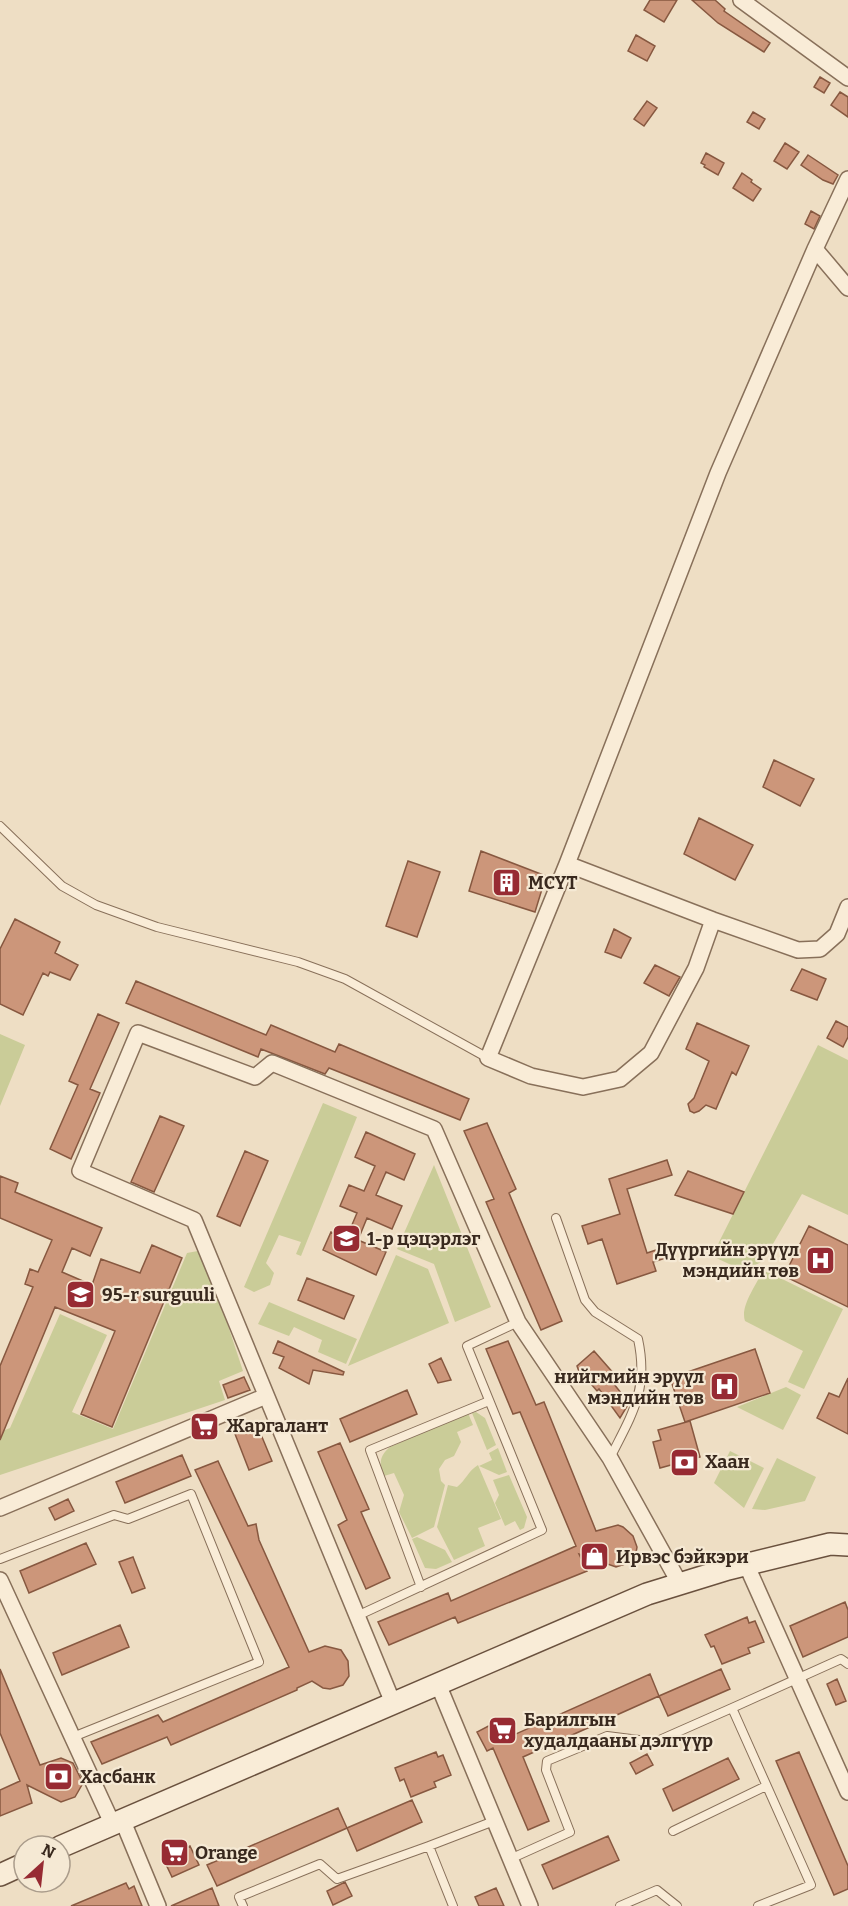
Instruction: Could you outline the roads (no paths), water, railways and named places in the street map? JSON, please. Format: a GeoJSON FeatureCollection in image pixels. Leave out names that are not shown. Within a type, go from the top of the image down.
{"type":"FeatureCollection","features":[{"type":"Feature","properties":{"kind":"main road"},"geometry":{"type":"LineString","coordinates":[[72,1842],[647,1594],[746,1564],[830,1544],[848,1545]]}},
{"type":"Feature","properties":{"kind":"street"},"geometry":{"type":"LineString","coordinates":[[741,0],[848,78]]}},
{"type":"Feature","properties":{"kind":"street"},"geometry":{"type":"LineString","coordinates":[[713,920],[696,968],[651,1053],[620,1079],[584,1087],[531,1076],[488,1058],[567,864],[718,472],[848,179]]}},
{"type":"Feature","properties":{"kind":"street"},"geometry":{"type":"LineString","coordinates":[[815,249],[848,288]]}},
{"type":"Feature","properties":{"kind":"street"},"geometry":{"type":"LineString","coordinates":[[567,864],[798,951],[820,949],[837,934],[848,907]]}},
{"type":"Feature","properties":{"kind":"street"},"geometry":{"type":"LineString","coordinates":[[393,1703],[194,1220],[80,1171],[138,1033],[255,1077],[272,1063],[434,1129],[518,1322],[610,1458],[680,1584]]}},
{"type":"Feature","properties":{"kind":"street"},"geometry":{"type":"LineString","coordinates":[[0,1508],[266,1396]]}},
{"type":"Feature","properties":{"kind":"street"},"geometry":{"type":"LineString","coordinates":[[746,1564],[848,1792]]}},
{"type":"Feature","properties":{"kind":"street"},"geometry":{"type":"LineString","coordinates":[[0,1580],[73,1737],[158,1906]]}},
{"type":"Feature","properties":{"kind":"street"},"geometry":{"type":"LineString","coordinates":[[438,1684],[530,1906]]}},
{"type":"Feature","properties":{"kind":"lane"},"geometry":{"type":"LineString","coordinates":[[0,826],[62,886],[96,905],[158,927],[298,962],[345,979],[488,1058]]}},
{"type":"Feature","properties":{"kind":"lane"},"geometry":{"type":"LineString","coordinates":[[556,1218],[585,1300],[595,1312],[638,1339],[643,1376],[637,1400],[610,1458]]}},
{"type":"Feature","properties":{"kind":"lane"},"geometry":{"type":"LineString","coordinates":[[357,1616],[542,1530],[467,1347],[518,1322]]}},
{"type":"Feature","properties":{"kind":"lane"},"geometry":{"type":"LineString","coordinates":[[421,1587],[370,1450],[489,1401]]}},
{"type":"Feature","properties":{"kind":"lane"},"geometry":{"type":"LineString","coordinates":[[0,1560],[114,1515],[128,1519],[191,1494],[259,1662],[73,1737]]}},
{"type":"Feature","properties":{"kind":"lane"},"geometry":{"type":"LineString","coordinates":[[510,1859],[570,1832],[546,1770],[547,1761],[607,1737],[655,1742],[841,1659],[848,1664]]}},
{"type":"Feature","properties":{"kind":"lane"},"geometry":{"type":"LineString","coordinates":[[732,1708],[811,1885],[758,1906]]}},
{"type":"Feature","properties":{"kind":"lane"},"geometry":{"type":"LineString","coordinates":[[673,1831],[766,1786]]}},
{"type":"Feature","properties":{"kind":"lane"},"geometry":{"type":"LineString","coordinates":[[243,1906],[239,1897],[320,1864],[337,1879],[494,1821]]}},
{"type":"Feature","properties":{"kind":"lane"},"geometry":{"type":"LineString","coordinates":[[429,1846],[453,1906]]}},
{"type":"Feature","properties":{"kind":"lane"},"geometry":{"type":"LineString","coordinates":[[620,1906],[657,1890],[677,1906]]}},
{"type":"Feature","properties":{"kind":"place","name":"МСҮТ"},"geometry":{"type":"Point","coordinates":[507,883]}},
{"type":"Feature","properties":{"kind":"place","name":"1-р цэцэрлэг"},"geometry":{"type":"Point","coordinates":[346,1239]}},
{"type":"Feature","properties":{"kind":"place","name":"Дүүргийн эрүүл мэндийн төв"},"geometry":{"type":"Point","coordinates":[820,1260]}},
{"type":"Feature","properties":{"kind":"place","name":"95-r surguuli"},"geometry":{"type":"Point","coordinates":[81,1295]}},
{"type":"Feature","properties":{"kind":"place","name":"нийгмийн эрүүл мэндийн төв"},"geometry":{"type":"Point","coordinates":[725,1387]}},
{"type":"Feature","properties":{"kind":"place","name":"Жаргалант"},"geometry":{"type":"Point","coordinates":[205,1426]}},
{"type":"Feature","properties":{"kind":"place","name":"Хаан"},"geometry":{"type":"Point","coordinates":[684,1462]}},
{"type":"Feature","properties":{"kind":"place","name":"Ирвэс бэйкэри"},"geometry":{"type":"Point","coordinates":[595,1557]}},
{"type":"Feature","properties":{"kind":"place","name":"Барилгын худалдааны дэлгүүр"},"geometry":{"type":"Point","coordinates":[503,1730]}},
{"type":"Feature","properties":{"kind":"place","name":"Хасбанк"},"geometry":{"type":"Point","coordinates":[59,1777]}},
{"type":"Feature","properties":{"kind":"place","name":"Orange"},"geometry":{"type":"Point","coordinates":[174,1853]}}]}
